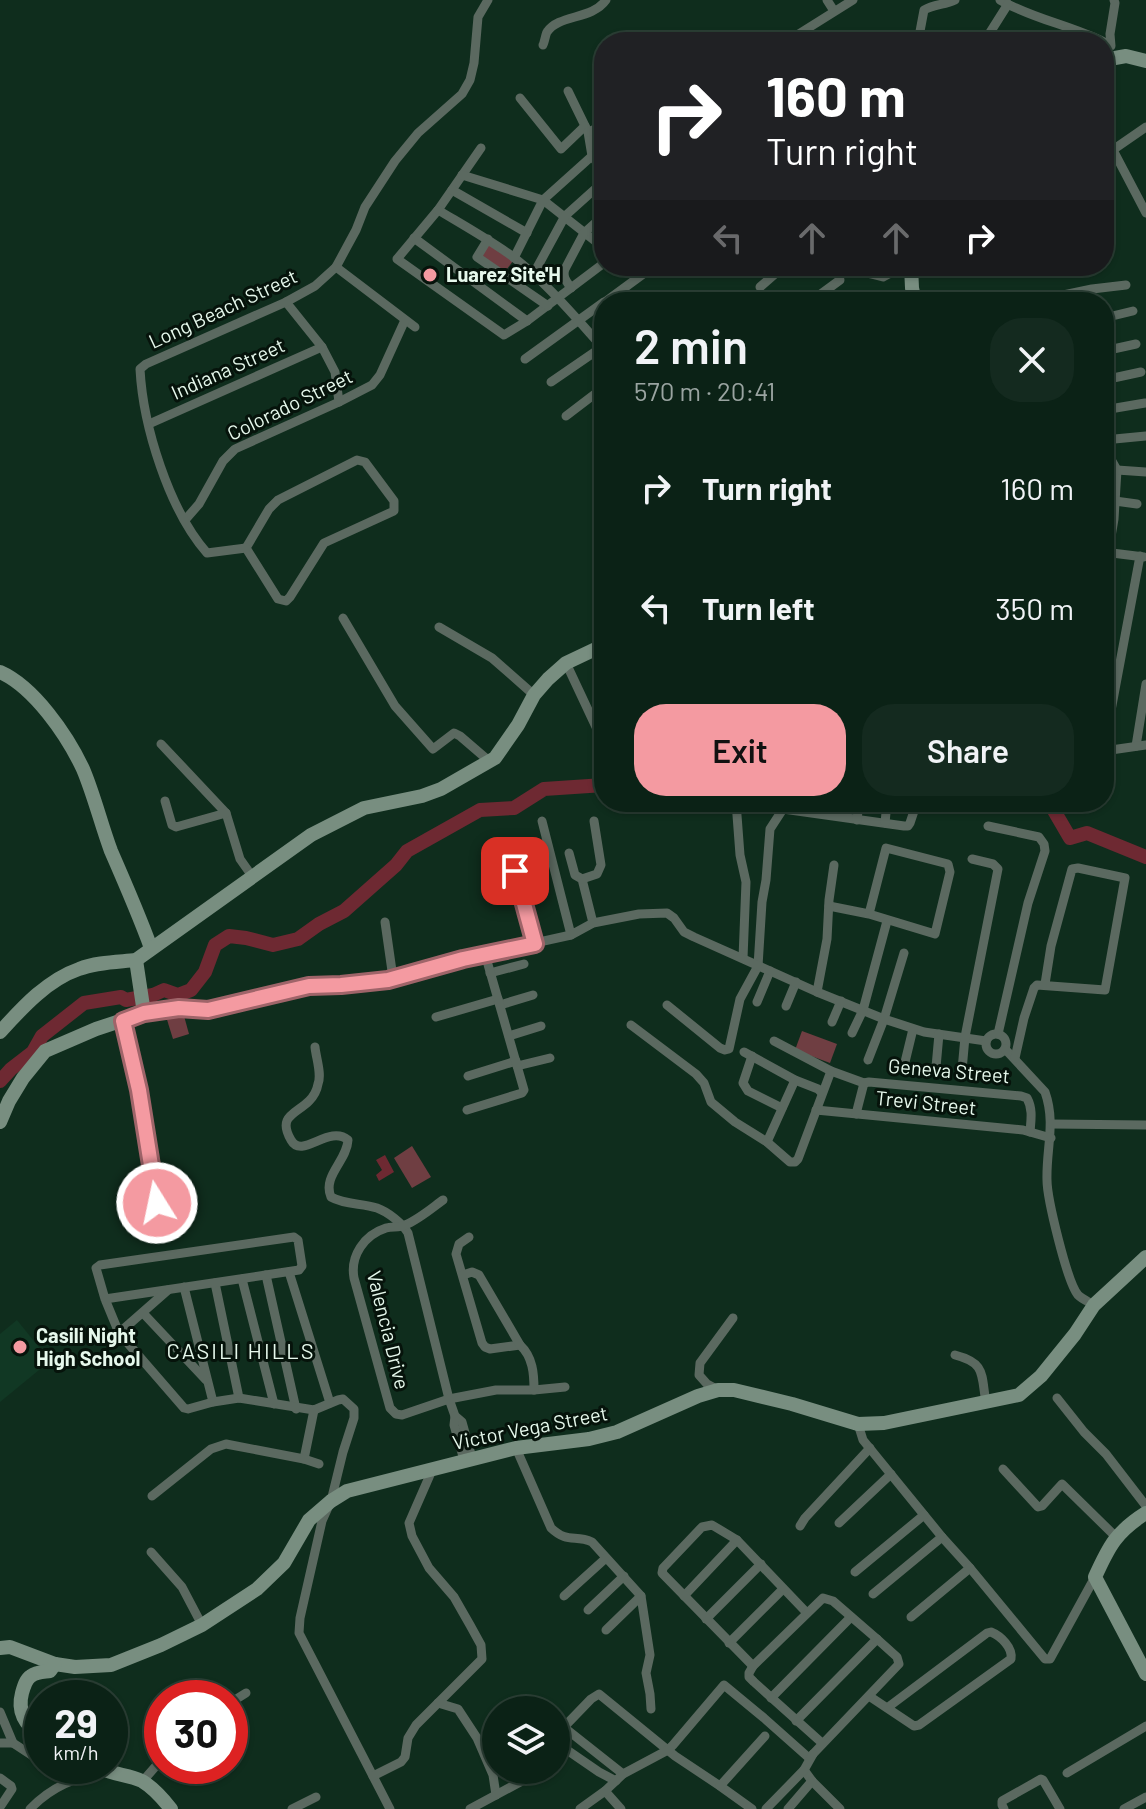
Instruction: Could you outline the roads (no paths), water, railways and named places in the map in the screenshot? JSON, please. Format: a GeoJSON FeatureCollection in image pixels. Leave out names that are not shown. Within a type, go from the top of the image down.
{"type":"FeatureCollection","features":[{"type":"Feature","properties":{"kind":"street","name":"Long Beach Street"},"geometry":{"type":"LineString","coordinates":[[149,424],[140,369],[286,302],[315,286],[336,267],[365,207],[395,161],[418,133],[462,94],[470,80],[478,17],[488,0]]}},
{"type":"Feature","properties":{"kind":"street"},"geometry":{"type":"LineString","coordinates":[[543,45],[546,32],[556,25],[593,12],[606,0]]}},
{"type":"Feature","properties":{"kind":"street"},"geometry":{"type":"LineString","coordinates":[[827,0],[834,11]]}},
{"type":"Feature","properties":{"kind":"street"},"geometry":{"type":"LineString","coordinates":[[801,32],[853,0]]}},
{"type":"Feature","properties":{"kind":"street"},"geometry":{"type":"LineString","coordinates":[[920,32],[924,10],[931,5],[944,5],[955,0]]}},
{"type":"Feature","properties":{"kind":"street"},"geometry":{"type":"LineString","coordinates":[[1020,0],[1022,12]]}},
{"type":"Feature","properties":{"kind":"street"},"geometry":{"type":"LineString","coordinates":[[1110,32],[1114,0]]}},
{"type":"Feature","properties":{"kind":"street"},"geometry":{"type":"LineString","coordinates":[[989,32],[1004,2],[1022,12],[1082,32]]}},
{"type":"Feature","properties":{"kind":"street"},"geometry":{"type":"LineString","coordinates":[[1114,48],[1126,56]]}},
{"type":"Feature","properties":{"kind":"street"},"geometry":{"type":"LineString","coordinates":[[1114,57],[1126,56],[1146,61]]}},
{"type":"Feature","properties":{"kind":"street"},"geometry":{"type":"LineString","coordinates":[[568,91],[586,129],[594,159]]}},
{"type":"Feature","properties":{"kind":"street"},"geometry":{"type":"LineString","coordinates":[[520,98],[561,149],[586,129],[594,127]]}},
{"type":"Feature","properties":{"kind":"street"},"geometry":{"type":"LineString","coordinates":[[1114,150],[1144,132]]}},
{"type":"Feature","properties":{"kind":"street"},"geometry":{"type":"LineString","coordinates":[[481,148],[438,210],[397,259],[504,335],[594,271]]}},
{"type":"Feature","properties":{"kind":"street"},"geometry":{"type":"LineString","coordinates":[[514,258],[543,200],[592,156]]}},
{"type":"Feature","properties":{"kind":"street"},"geometry":{"type":"LineString","coordinates":[[1114,162],[1146,213]]}},
{"type":"Feature","properties":{"kind":"street"},"geometry":{"type":"LineString","coordinates":[[462,175],[543,200],[594,240]]}},
{"type":"Feature","properties":{"kind":"street"},"geometry":{"type":"LineString","coordinates":[[452,190],[527,233]]}},
{"type":"Feature","properties":{"kind":"street"},"geometry":{"type":"LineString","coordinates":[[533,275],[565,216],[594,190]]}},
{"type":"Feature","properties":{"kind":"street"},"geometry":{"type":"LineString","coordinates":[[438,210],[514,258],[594,338]]}},
{"type":"Feature","properties":{"kind":"street"},"geometry":{"type":"LineString","coordinates":[[571,288],[564,273],[584,233],[594,224]]}},
{"type":"Feature","properties":{"kind":"street"},"geometry":{"type":"LineString","coordinates":[[414,238],[527,321]]}},
{"type":"Feature","properties":{"kind":"street"},"geometry":{"type":"LineString","coordinates":[[488,239],[477,257],[548,306]]}},
{"type":"Feature","properties":{"kind":"street"},"geometry":{"type":"LineString","coordinates":[[336,267],[415,327]]}},
{"type":"Feature","properties":{"kind":"street"},"geometry":{"type":"LineString","coordinates":[[618,292],[640,276]]}},
{"type":"Feature","properties":{"kind":"street"},"geometry":{"type":"LineString","coordinates":[[760,287],[773,276]]}},
{"type":"Feature","properties":{"kind":"street"},"geometry":{"type":"LineString","coordinates":[[824,292],[840,280]]}},
{"type":"Feature","properties":{"kind":"street"},"geometry":{"type":"LineString","coordinates":[[1078,292],[1126,285]]}},
{"type":"Feature","properties":{"kind":"street"},"geometry":{"type":"LineString","coordinates":[[286,302],[322,347],[335,372],[339,402]]}},
{"type":"Feature","properties":{"kind":"street"},"geometry":{"type":"LineString","coordinates":[[525,359],[594,310]]}},
{"type":"Feature","properties":{"kind":"street"},"geometry":{"type":"LineString","coordinates":[[1114,316],[1133,311]]}},
{"type":"Feature","properties":{"kind":"street","name":"Colorado Street"},"geometry":{"type":"LineString","coordinates":[[185,520],[199,504],[228,454],[372,385],[380,375],[405,320]]}},
{"type":"Feature","properties":{"kind":"street"},"geometry":{"type":"LineString","coordinates":[[1114,349],[1136,344]]}},
{"type":"Feature","properties":{"kind":"street","name":"Indiana Street"},"geometry":{"type":"LineString","coordinates":[[149,424],[322,347]]}},
{"type":"Feature","properties":{"kind":"street"},"geometry":{"type":"LineString","coordinates":[[551,382],[594,354]]}},
{"type":"Feature","properties":{"kind":"street"},"geometry":{"type":"LineString","coordinates":[[1114,378],[1141,372]]}},
{"type":"Feature","properties":{"kind":"street"},"geometry":{"type":"LineString","coordinates":[[566,416],[594,395]]}},
{"type":"Feature","properties":{"kind":"street"},"geometry":{"type":"LineString","coordinates":[[1114,408],[1145,403]]}},
{"type":"Feature","properties":{"kind":"street"},"geometry":{"type":"LineString","coordinates":[[149,424],[171,498],[207,553],[246,548]]}},
{"type":"Feature","properties":{"kind":"street"},"geometry":{"type":"LineString","coordinates":[[1114,439],[1146,436]]}},
{"type":"Feature","properties":{"kind":"street"},"geometry":{"type":"LineString","coordinates":[[357,460],[365,462],[394,501],[394,511],[324,543],[286,601],[275,596],[246,548],[269,509],[278,500],[357,460]]}},
{"type":"Feature","properties":{"kind":"street"},"geometry":{"type":"LineString","coordinates":[[1114,465],[1117,470],[1114,507]]}},
{"type":"Feature","properties":{"kind":"street"},"geometry":{"type":"LineString","coordinates":[[1117,470],[1146,472]]}},
{"type":"Feature","properties":{"kind":"street"},"geometry":{"type":"LineString","coordinates":[[1115,501],[1137,504]]}},
{"type":"Feature","properties":{"kind":"street"},"geometry":{"type":"LineString","coordinates":[[1114,553],[1143,557],[1114,701]]}},
{"type":"Feature","properties":{"kind":"street"},"geometry":{"type":"LineString","coordinates":[[343,618],[395,706],[433,749],[454,733],[489,761]]}},
{"type":"Feature","properties":{"kind":"street"},"geometry":{"type":"LineString","coordinates":[[439,627],[492,658],[534,695]]}},
{"type":"Feature","properties":{"kind":"street"},"geometry":{"type":"LineString","coordinates":[[0,1032],[57,980],[79,969],[136,960],[311,835],[364,808],[441,789],[495,758],[508,742],[534,695],[566,663],[594,650]]}},
{"type":"Feature","properties":{"kind":"street"},"geometry":{"type":"LineString","coordinates":[[566,663],[594,723]]}},
{"type":"Feature","properties":{"kind":"street"},"geometry":{"type":"LineString","coordinates":[[0,672],[35,697],[70,746],[83,770],[110,848],[151,948]]}},
{"type":"Feature","properties":{"kind":"street"},"geometry":{"type":"LineString","coordinates":[[1114,749],[1141,746],[1146,684]]}},
{"type":"Feature","properties":{"kind":"street"},"geometry":{"type":"LineString","coordinates":[[161,744],[226,813],[240,859],[252,876]]}},
{"type":"Feature","properties":{"kind":"street"},"geometry":{"type":"LineString","coordinates":[[165,801],[172,825],[176,827],[226,813]]}},
{"type":"Feature","properties":{"kind":"street"},"geometry":{"type":"LineString","coordinates":[[737,812],[740,855],[746,882],[743,958]]}},
{"type":"Feature","properties":{"kind":"street"},"geometry":{"type":"LineString","coordinates":[[667,1005],[720,1048],[729,1049],[736,1009],[758,966],[770,829],[779,812]]}},
{"type":"Feature","properties":{"kind":"street"},"geometry":{"type":"LineString","coordinates":[[818,812],[908,826],[913,812]]}},
{"type":"Feature","properties":{"kind":"street"},"geometry":{"type":"LineString","coordinates":[[857,820],[858,812]]}},
{"type":"Feature","properties":{"kind":"street"},"geometry":{"type":"LineString","coordinates":[[885,823],[886,812]]}},
{"type":"Feature","properties":{"kind":"street"},"geometry":{"type":"LineString","coordinates":[[542,821],[571,935]]}},
{"type":"Feature","properties":{"kind":"street"},"geometry":{"type":"LineString","coordinates":[[582,879],[597,874],[601,865],[594,821]]}},
{"type":"Feature","properties":{"kind":"street"},"geometry":{"type":"LineString","coordinates":[[988,826],[1039,837],[1045,851],[1028,903],[998,1034]]}},
{"type":"Feature","properties":{"kind":"street"},"geometry":{"type":"LineString","coordinates":[[507,846],[535,944]]}},
{"type":"Feature","properties":{"kind":"street"},"geometry":{"type":"LineString","coordinates":[[829,906],[869,914],[935,934],[950,872],[948,864],[886,848],[869,914]]}},
{"type":"Feature","properties":{"kind":"street"},"geometry":{"type":"LineString","coordinates":[[569,853],[575,875],[582,879],[593,923]]}},
{"type":"Feature","properties":{"kind":"street"},"geometry":{"type":"LineString","coordinates":[[962,1070],[965,1037],[998,869],[993,864],[972,859]]}},
{"type":"Feature","properties":{"kind":"street"},"geometry":{"type":"LineString","coordinates":[[817,992],[827,939],[834,865]]}},
{"type":"Feature","properties":{"kind":"street"},"geometry":{"type":"LineString","coordinates":[[1015,1058],[1024,1018],[1037,985],[1105,990],[1125,878],[1072,869],[1051,946],[1045,984]]}},
{"type":"Feature","properties":{"kind":"street"},"geometry":{"type":"LineString","coordinates":[[0,1122],[5,1101],[45,1051],[123,1021],[144,1009],[208,1010],[309,986],[393,978],[571,935],[593,923],[639,914],[667,913],[684,932],[884,1019],[913,1029],[986,1041]]}},
{"type":"Feature","properties":{"kind":"street"},"geometry":{"type":"LineString","coordinates":[[852,1033],[863,1010],[887,921]]}},
{"type":"Feature","properties":{"kind":"street"},"geometry":{"type":"LineString","coordinates":[[385,922],[393,978]]}},
{"type":"Feature","properties":{"kind":"street"},"geometry":{"type":"LineString","coordinates":[[868,1060],[904,953]]}},
{"type":"Feature","properties":{"kind":"street"},"geometry":{"type":"LineString","coordinates":[[467,1110],[522,1093],[524,1088],[485,954]]}},
{"type":"Feature","properties":{"kind":"street"},"geometry":{"type":"LineString","coordinates":[[136,960],[144,1009]]}},
{"type":"Feature","properties":{"kind":"street"},"geometry":{"type":"LineString","coordinates":[[490,973],[524,964]]}},
{"type":"Feature","properties":{"kind":"street"},"geometry":{"type":"LineString","coordinates":[[757,1002],[770,971]]}},
{"type":"Feature","properties":{"kind":"street"},"geometry":{"type":"LineString","coordinates":[[786,1006],[796,982]]}},
{"type":"Feature","properties":{"kind":"street"},"geometry":{"type":"LineString","coordinates":[[436,1017],[533,995]]}},
{"type":"Feature","properties":{"kind":"street"},"geometry":{"type":"LineString","coordinates":[[832,1022],[841,1001]]}},
{"type":"Feature","properties":{"kind":"street"},"geometry":{"type":"LineString","coordinates":[[123,1021],[139,1090],[157,1203]]}},
{"type":"Feature","properties":{"kind":"street"},"geometry":{"type":"LineString","coordinates":[[631,1025],[696,1074],[704,1083],[711,1102],[790,1162],[798,1159],[831,1071]]}},
{"type":"Feature","properties":{"kind":"street"},"geometry":{"type":"LineString","coordinates":[[509,1036],[541,1026]]}},
{"type":"Feature","properties":{"kind":"street"},"geometry":{"type":"LineString","coordinates":[[905,1062],[913,1029]]}},
{"type":"Feature","properties":{"kind":"street"},"geometry":{"type":"LineString","coordinates":[[936,1067],[939,1034]]}},
{"type":"Feature","properties":{"kind":"street"},"geometry":{"type":"LineString","coordinates":[[998,1034],[1007,1042],[1005,1049],[996,1054],[990,1052],[986,1041],[998,1034]]}},
{"type":"Feature","properties":{"kind":"street"},"geometry":{"type":"LineString","coordinates":[[774,1041],[831,1071],[864,1083]]}},
{"type":"Feature","properties":{"kind":"street"},"geometry":{"type":"LineString","coordinates":[[315,1047],[320,1081],[310,1101],[292,1112],[287,1120],[292,1141],[295,1145],[305,1146],[335,1135],[348,1140],[347,1150],[328,1183],[331,1197],[377,1208],[404,1226],[411,1241],[455,1416],[454,1425],[468,1459]]}},
{"type":"Feature","properties":{"kind":"street"},"geometry":{"type":"LineString","coordinates":[[1005,1049],[1045,1092],[1051,1131],[1047,1180],[1060,1243],[1079,1296],[1094,1305]]}},
{"type":"Feature","properties":{"kind":"street"},"geometry":{"type":"LineString","coordinates":[[782,1108],[744,1087],[748,1054],[822,1093]]}},
{"type":"Feature","properties":{"kind":"street"},"geometry":{"type":"LineString","coordinates":[[468,1076],[516,1063],[550,1058]]}},
{"type":"Feature","properties":{"kind":"street"},"geometry":{"type":"LineString","coordinates":[[767,1142],[795,1080]]}},
{"type":"Feature","properties":{"kind":"street","name":"Geneva Street"},"geometry":{"type":"LineString","coordinates":[[856,1114],[864,1083],[869,1082],[1021,1096],[1027,1098],[1030,1104],[1031,1132]]}},
{"type":"Feature","properties":{"kind":"street","name":"Trevi Street"},"geometry":{"type":"LineString","coordinates":[[816,1110],[1031,1132],[1037,1136],[1051,1131],[1146,1125]]}},
{"type":"Feature","properties":{"kind":"street","name":"Valencia Drive"},"geometry":{"type":"LineString","coordinates":[[443,1200],[404,1226],[389,1227],[366,1240],[353,1260],[354,1278],[390,1408],[402,1415],[449,1399],[496,1390],[565,1387]]}},
{"type":"Feature","properties":{"kind":"street"},"geometry":{"type":"LineString","coordinates":[[105,1299],[299,1270],[302,1266],[298,1240],[294,1237],[96,1268],[105,1299],[119,1333],[184,1408],[239,1398],[314,1410],[343,1399],[354,1409],[331,1501],[322,1521],[299,1633],[390,1809]]}},
{"type":"Feature","properties":{"kind":"street"},"geometry":{"type":"LineString","coordinates":[[469,1237],[462,1240],[456,1254],[485,1347],[520,1345]]}},
{"type":"Feature","properties":{"kind":"street","name":"Victor Vega Street"},"geometry":{"type":"LineString","coordinates":[[331,1501],[347,1491],[468,1459],[617,1432],[718,1390],[734,1390],[858,1424],[884,1423],[1019,1395],[1036,1381],[1075,1334],[1094,1305],[1146,1257]]}},
{"type":"Feature","properties":{"kind":"street"},"geometry":{"type":"LineString","coordinates":[[289,1272],[330,1403]]}},
{"type":"Feature","properties":{"kind":"street"},"geometry":{"type":"LineString","coordinates":[[463,1275],[472,1272],[479,1275],[520,1345],[527,1351],[534,1371],[534,1390]]}},
{"type":"Feature","properties":{"kind":"street"},"geometry":{"type":"LineString","coordinates":[[266,1275],[296,1409]]}},
{"type":"Feature","properties":{"kind":"street"},"geometry":{"type":"LineString","coordinates":[[242,1279],[274,1404]]}},
{"type":"Feature","properties":{"kind":"street"},"geometry":{"type":"LineString","coordinates":[[215,1283],[239,1398]]}},
{"type":"Feature","properties":{"kind":"street"},"geometry":{"type":"LineString","coordinates":[[184,1287],[213,1402]]}},
{"type":"Feature","properties":{"kind":"street"},"geometry":{"type":"LineString","coordinates":[[119,1333],[168,1290]]}},
{"type":"Feature","properties":{"kind":"street"},"geometry":{"type":"LineString","coordinates":[[143,1313],[208,1382]]}},
{"type":"Feature","properties":{"kind":"street"},"geometry":{"type":"LineString","coordinates":[[718,1390],[699,1375],[700,1363],[733,1318]]}},
{"type":"Feature","properties":{"kind":"street"},"geometry":{"type":"LineString","coordinates":[[955,1355],[973,1359],[981,1369],[986,1403]]}},
{"type":"Feature","properties":{"kind":"street"},"geometry":{"type":"LineString","coordinates":[[1057,1398],[1146,1506]]}},
{"type":"Feature","properties":{"kind":"street"},"geometry":{"type":"LineString","coordinates":[[304,1459],[314,1410]]}},
{"type":"Feature","properties":{"kind":"street"},"geometry":{"type":"LineString","coordinates":[[858,1424],[863,1440],[1048,1660],[1116,1537],[1146,1513]]}},
{"type":"Feature","properties":{"kind":"street"},"geometry":{"type":"LineString","coordinates":[[152,1496],[211,1449],[226,1444],[319,1464]]}},
{"type":"Feature","properties":{"kind":"street"},"geometry":{"type":"LineString","coordinates":[[516,1448],[551,1528],[566,1539],[592,1542],[641,1596],[650,1655],[646,1673],[651,1709]]}},
{"type":"Feature","properties":{"kind":"street"},"geometry":{"type":"LineString","coordinates":[[800,1526],[870,1448]]}},
{"type":"Feature","properties":{"kind":"street"},"geometry":{"type":"LineString","coordinates":[[373,1776],[401,1762],[411,1731],[482,1659],[481,1645],[470,1625],[454,1597],[429,1568],[412,1536],[409,1523],[433,1468]]}},
{"type":"Feature","properties":{"kind":"street"},"geometry":{"type":"LineString","coordinates":[[1003,1469],[1038,1507],[1062,1484],[1116,1537]]}},
{"type":"Feature","properties":{"kind":"street"},"geometry":{"type":"LineString","coordinates":[[839,1523],[891,1474]]}},
{"type":"Feature","properties":{"kind":"street"},"geometry":{"type":"LineString","coordinates":[[0,1648],[10,1647],[55,1664],[75,1667],[111,1665],[161,1645],[202,1625],[257,1589],[284,1563],[309,1520],[331,1501]]}},
{"type":"Feature","properties":{"kind":"street"},"geometry":{"type":"LineString","coordinates":[[855,1572],[924,1515]]}},
{"type":"Feature","properties":{"kind":"street"},"geometry":{"type":"LineString","coordinates":[[753,1666],[662,1573],[663,1568],[704,1525],[712,1525],[737,1540],[807,1613]]}},
{"type":"Feature","properties":{"kind":"street"},"geometry":{"type":"LineString","coordinates":[[873,1594],[942,1537]]}},
{"type":"Feature","properties":{"kind":"street"},"geometry":{"type":"LineString","coordinates":[[684,1596],[737,1540]]}},
{"type":"Feature","properties":{"kind":"street"},"geometry":{"type":"LineString","coordinates":[[151,1552],[182,1587],[202,1625]]}},
{"type":"Feature","properties":{"kind":"street"},"geometry":{"type":"LineString","coordinates":[[564,1596],[606,1558]]}},
{"type":"Feature","properties":{"kind":"street"},"geometry":{"type":"LineString","coordinates":[[706,1619],[761,1564]]}},
{"type":"Feature","properties":{"kind":"street"},"geometry":{"type":"LineString","coordinates":[[911,1617],[970,1568]]}},
{"type":"Feature","properties":{"kind":"street"},"geometry":{"type":"LineString","coordinates":[[588,1610],[624,1576]]}},
{"type":"Feature","properties":{"kind":"street"},"geometry":{"type":"LineString","coordinates":[[1095,1577],[1146,1673]]}},
{"type":"Feature","properties":{"kind":"street"},"geometry":{"type":"LineString","coordinates":[[729,1643],[783,1589]]}},
{"type":"Feature","properties":{"kind":"street"},"geometry":{"type":"LineString","coordinates":[[606,1630],[641,1596]]}},
{"type":"Feature","properties":{"kind":"street"},"geometry":{"type":"LineString","coordinates":[[766,1809],[804,1770],[815,1751],[899,1664],[897,1657],[827,1598],[807,1613],[749,1673],[749,1677],[796,1721],[815,1751]]}},
{"type":"Feature","properties":{"kind":"street"},"geometry":{"type":"LineString","coordinates":[[771,1698],[851,1617]]}},
{"type":"Feature","properties":{"kind":"street"},"geometry":{"type":"LineString","coordinates":[[869,1696],[887,1708],[914,1726],[919,1725],[1011,1659],[1010,1649],[996,1634],[987,1633],[887,1708]]}},
{"type":"Feature","properties":{"kind":"street"},"geometry":{"type":"LineString","coordinates":[[796,1721],[877,1639]]}},
{"type":"Feature","properties":{"kind":"street"},"geometry":{"type":"LineString","coordinates":[[28,1680],[34,1674],[50,1671],[55,1664]]}},
{"type":"Feature","properties":{"kind":"street"},"geometry":{"type":"LineString","coordinates":[[580,1809],[619,1777],[668,1750],[724,1685],[764,1718],[815,1751]]}},
{"type":"Feature","properties":{"kind":"street"},"geometry":{"type":"LineString","coordinates":[[24,1688],[21,1699],[24,1719]]}},
{"type":"Feature","properties":{"kind":"street"},"geometry":{"type":"LineString","coordinates":[[570,1716],[599,1694],[668,1750],[752,1809]]}},
{"type":"Feature","properties":{"kind":"street"},"geometry":{"type":"LineString","coordinates":[[438,1703],[458,1709],[477,1738],[493,1775],[496,1795]]}},
{"type":"Feature","properties":{"kind":"street"},"geometry":{"type":"LineString","coordinates":[[0,1712],[13,1743]]}},
{"type":"Feature","properties":{"kind":"street"},"geometry":{"type":"LineString","coordinates":[[1067,1773],[1146,1726]]}},
{"type":"Feature","properties":{"kind":"street"},"geometry":{"type":"LineString","coordinates":[[570,1735],[619,1777]]}},
{"type":"Feature","properties":{"kind":"street"},"geometry":{"type":"LineString","coordinates":[[720,1786],[765,1736]]}},
{"type":"Feature","properties":{"kind":"street"},"geometry":{"type":"LineString","coordinates":[[0,1743],[13,1743],[24,1750]]}},
{"type":"Feature","properties":{"kind":"street"},"geometry":{"type":"LineString","coordinates":[[570,1752],[599,1772],[619,1777]]}},
{"type":"Feature","properties":{"kind":"street"},"geometry":{"type":"LineString","coordinates":[[804,1770],[840,1809]]}},
{"type":"Feature","properties":{"kind":"street"},"geometry":{"type":"LineString","coordinates":[[0,1778],[12,1789],[0,1807]]}},
{"type":"Feature","properties":{"kind":"street"},"geometry":{"type":"LineString","coordinates":[[128,1778],[142,1782],[171,1809]]}},
{"type":"Feature","properties":{"kind":"street"},"geometry":{"type":"LineString","coordinates":[[1004,1809],[1002,1801],[1041,1779],[1060,1809]]}},
{"type":"Feature","properties":{"kind":"street"},"geometry":{"type":"LineString","coordinates":[[788,1809],[812,1781]]}},
{"type":"Feature","properties":{"kind":"street"},"geometry":{"type":"LineString","coordinates":[[30,1809],[42,1796],[65,1784]]}},
{"type":"Feature","properties":{"kind":"street"},"geometry":{"type":"LineString","coordinates":[[470,1809],[516,1784]]}},
{"type":"Feature","properties":{"kind":"street"},"geometry":{"type":"LineString","coordinates":[[605,1791],[621,1809]]}},
{"type":"Feature","properties":{"kind":"street"},"geometry":{"type":"LineString","coordinates":[[292,1809],[316,1797]]}},
{"type":"Feature","properties":{"kind":"street"},"geometry":{"type":"LineString","coordinates":[[1124,1809],[1144,1802]]}},
{"type":"Feature","properties":{"kind":"waterway"},"geometry":{"type":"LineString","coordinates":[[0,1081],[33,1052],[42,1036],[84,1003],[121,997],[126,1000],[164,990],[178,995],[191,990],[205,972],[215,945],[229,936],[273,945],[298,939],[344,911],[396,865],[407,851],[480,810],[514,808],[544,789],[594,786]]}},
{"type":"Feature","properties":{"kind":"waterway"},"geometry":{"type":"LineString","coordinates":[[1055,812],[1070,838],[1087,833],[1146,857]]}},
{"type":"Feature","properties":{"kind":"place","name":"Luarez Site'H"},"geometry":{"type":"Point","coordinates":[430,275]}},
{"type":"Feature","properties":{"kind":"place","name":"Casili Night High School"},"geometry":{"type":"Point","coordinates":[20,1347]}},
{"type":"Feature","properties":{"kind":"district","name":"CASILI HILLS"},"geometry":{"type":"Point","coordinates":[241,1351]}}]}
